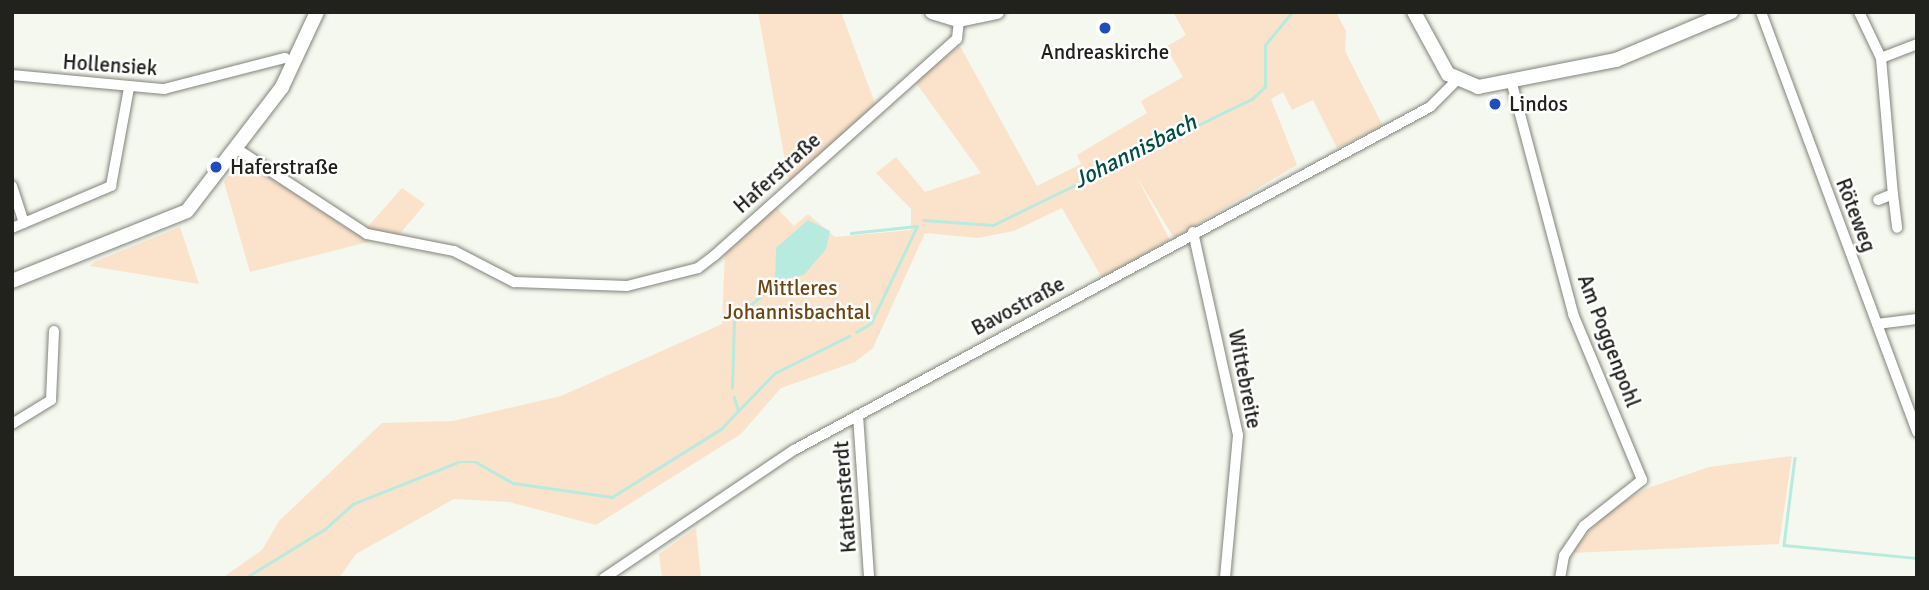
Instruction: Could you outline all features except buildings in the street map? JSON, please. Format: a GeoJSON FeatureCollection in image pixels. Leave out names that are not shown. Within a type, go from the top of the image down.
{"type":"FeatureCollection","features":[{"type":"Feature","properties":{"kind":"main road"},"geometry":{"type":"LineString","coordinates":[[12,281],[179,217],[237,149],[288,77],[317,12]]}},
{"type":"Feature","properties":{"kind":"main road"},"geometry":{"type":"LineString","coordinates":[[932,12],[959,20],[997,12]]}},
{"type":"Feature","properties":{"kind":"main road"},"geometry":{"type":"LineString","coordinates":[[1414,12],[1456,81],[1512,84],[1644,51],[1731,12]]}},
{"type":"Feature","properties":{"kind":"street","name":"Röteweg"},"geometry":{"type":"LineString","coordinates":[[1761,12],[1917,432]]}},
{"type":"Feature","properties":{"kind":"street"},"geometry":{"type":"LineString","coordinates":[[1859,12],[1881,58],[1897,228]]}},
{"type":"Feature","properties":{"kind":"street","name":"Haferstraße"},"geometry":{"type":"LineString","coordinates":[[237,149],[367,234],[454,251],[514,282],[627,286],[698,268],[715,255],[957,39],[959,20]]}},
{"type":"Feature","properties":{"kind":"street"},"geometry":{"type":"LineString","coordinates":[[1881,58],[1917,44]]}},
{"type":"Feature","properties":{"kind":"street","name":"Hollensiek"},"geometry":{"type":"LineString","coordinates":[[12,75],[128,88],[184,86],[285,58]]}},
{"type":"Feature","properties":{"kind":"street","name":"Bavostraße"},"geometry":{"type":"LineString","coordinates":[[604,578],[760,471],[1193,232],[1430,107],[1456,81]]}},
{"type":"Feature","properties":{"kind":"street","name":"Am Poggenpohl"},"geometry":{"type":"LineString","coordinates":[[1512,84],[1573,314],[1642,480],[1584,526],[1564,556],[1560,578]]}},
{"type":"Feature","properties":{"kind":"street"},"geometry":{"type":"LineString","coordinates":[[12,228],[111,186],[128,88]]}},
{"type":"Feature","properties":{"kind":"street"},"geometry":{"type":"LineString","coordinates":[[12,186],[24,223]]}},
{"type":"Feature","properties":{"kind":"street"},"geometry":{"type":"LineString","coordinates":[[1878,200],[1893,194]]}},
{"type":"Feature","properties":{"kind":"street","name":"Wittebreite"},"geometry":{"type":"LineString","coordinates":[[1193,232],[1238,435],[1225,578]]}},
{"type":"Feature","properties":{"kind":"street"},"geometry":{"type":"LineString","coordinates":[[1877,324],[1917,319]]}},
{"type":"Feature","properties":{"kind":"street"},"geometry":{"type":"LineString","coordinates":[[12,425],[51,400],[54,331]]}},
{"type":"Feature","properties":{"kind":"street","name":"Kattensterdt"},"geometry":{"type":"LineString","coordinates":[[858,415],[869,578]]}},
{"type":"Feature","properties":{"kind":"green space"},"geometry":{"type":"Polygon","coordinates":[[[758,12],[841,12],[876,106],[789,183],[758,12]]]}},
{"type":"Feature","properties":{"kind":"green space","name":"Mittleres Johannisbachtal"},"geometry":{"type":"Polygon","coordinates":[[[1173,12],[1336,12],[1346,31],[1345,51],[1383,126],[1337,148],[1313,100],[1292,110],[1283,92],[1271,99],[1297,165],[1174,238],[1135,174],[1170,240],[1102,278],[1062,208],[1014,231],[978,238],[925,233],[873,348],[855,362],[781,388],[741,434],[596,525],[509,502],[454,499],[356,554],[339,578],[222,578],[262,550],[279,521],[382,423],[453,421],[561,396],[722,324],[725,249],[774,205],[794,226],[808,214],[835,237],[911,230],[911,209],[876,173],[896,157],[925,192],[981,173],[914,80],[960,46],[1037,186],[1081,164],[1077,155],[1147,113],[1141,101],[1183,77],[1166,47],[1186,35],[1173,12]]]}},
{"type":"Feature","properties":{"kind":"green space"},"geometry":{"type":"Polygon","coordinates":[[[242,158],[349,230],[376,240],[250,272],[224,182],[242,158]]]}},
{"type":"Feature","properties":{"kind":"green space"},"geometry":{"type":"Polygon","coordinates":[[[402,188],[425,204],[398,236],[364,231],[402,188]]]}},
{"type":"Feature","properties":{"kind":"green space"},"geometry":{"type":"Polygon","coordinates":[[[180,227],[199,284],[90,266],[94,262],[180,227]]]}},
{"type":"Feature","properties":{"kind":"green space"},"geometry":{"type":"Polygon","coordinates":[[[1792,456],[1779,544],[1570,553],[1610,509],[1648,488],[1709,467],[1792,456]]]}},
{"type":"Feature","properties":{"kind":"green space"},"geometry":{"type":"Polygon","coordinates":[[[696,528],[701,578],[662,578],[659,554],[696,528]]]}},
{"type":"Feature","properties":{"kind":"water"},"geometry":{"type":"Polygon","coordinates":[[[808,220],[830,231],[826,249],[804,275],[775,281],[776,248],[808,220]]]}},
{"type":"Feature","properties":{"kind":"waterway","name":"Johannisbach"},"geometry":{"type":"LineString","coordinates":[[923,220],[993,225],[1253,98],[1265,87],[1265,45],[1292,12]]}},
{"type":"Feature","properties":{"kind":"waterway","name":"Johannisbach"},"geometry":{"type":"LineString","coordinates":[[851,233],[917,226]]}},
{"type":"Feature","properties":{"kind":"waterway"},"geometry":{"type":"LineString","coordinates":[[856,332],[871,323],[917,226]]}},
{"type":"Feature","properties":{"kind":"waterway","name":"Johannisbach"},"geometry":{"type":"LineString","coordinates":[[732,388],[734,319],[780,280]]}},
{"type":"Feature","properties":{"kind":"waterway"},"geometry":{"type":"LineString","coordinates":[[738,411],[775,373],[849,336]]}},
{"type":"Feature","properties":{"kind":"waterway","name":"Johannisbach"},"geometry":{"type":"LineString","coordinates":[[245,578],[325,529],[353,504],[458,462],[476,462],[513,483],[612,497],[721,429],[738,411],[734,398]]}},
{"type":"Feature","properties":{"kind":"waterway"},"geometry":{"type":"LineString","coordinates":[[1795,458],[1784,545],[1917,558]]}},
{"type":"Feature","properties":{"kind":"place","name":"Andreaskirche"},"geometry":{"type":"Point","coordinates":[1105,28]}},
{"type":"Feature","properties":{"kind":"place","name":"Lindos"},"geometry":{"type":"Point","coordinates":[1495,104]}},
{"type":"Feature","properties":{"kind":"place","name":"Haferstraße"},"geometry":{"type":"Point","coordinates":[216,167]}}]}
